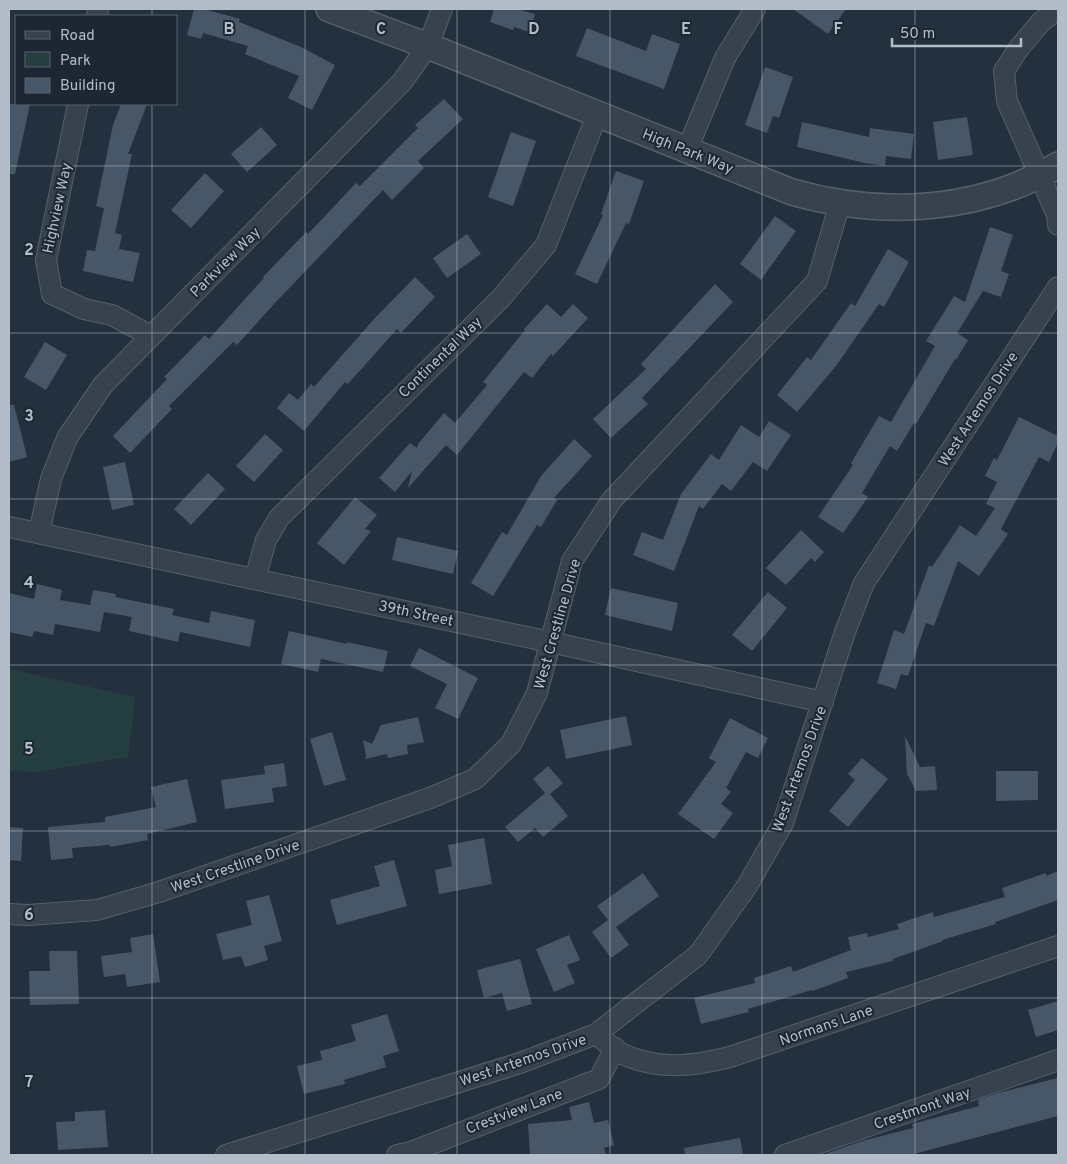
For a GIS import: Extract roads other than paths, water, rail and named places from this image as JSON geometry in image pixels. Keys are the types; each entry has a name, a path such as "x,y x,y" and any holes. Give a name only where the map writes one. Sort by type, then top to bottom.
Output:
{"street":[{"name":"High Park Way","path":"329,9 428,46 792,192 818,199 840,203 900,207 953,203 1016,186 1048,170"},
{"name":"Parkview Way","path":"39,533 51,479 67,438 103,386 402,82 428,46 442,9"},
{"path":"687,150 725,58 756,9"},
{"path":"1058,10 1041,22 1019,48 1004,72 1007,100 1048,170 1058,225"},
{"name":"Highview Way","path":"78,105 46,260 52,294 84,309 112,315 151,336"},
{"name":"Continental Way","path":"255,579 266,540 279,518 501,298 546,244 597,115"},
{"name":"West Crestline Drive","path":"9,914 28,915 97,910 150,895 430,798 475,779 511,744 537,693 572,561 612,500 817,281 840,203"},
{"name":"West Artemos Drive","path":"226,1155 520,1063 596,1034 698,955 747,886 783,823 845,632 864,583 1058,286"},
{"name":"39th Street","path":"9,527 823,702"},
{"name":"Normans Lane","path":"596,1034 626,1056 662,1066 702,1064 730,1057 1058,946"},
{"name":"Crestview Lane","path":"397,1155 411,1152 599,1078 615,1048"},
{"name":"Crestmont Way","path":"785,1155 1058,1060"}]}
